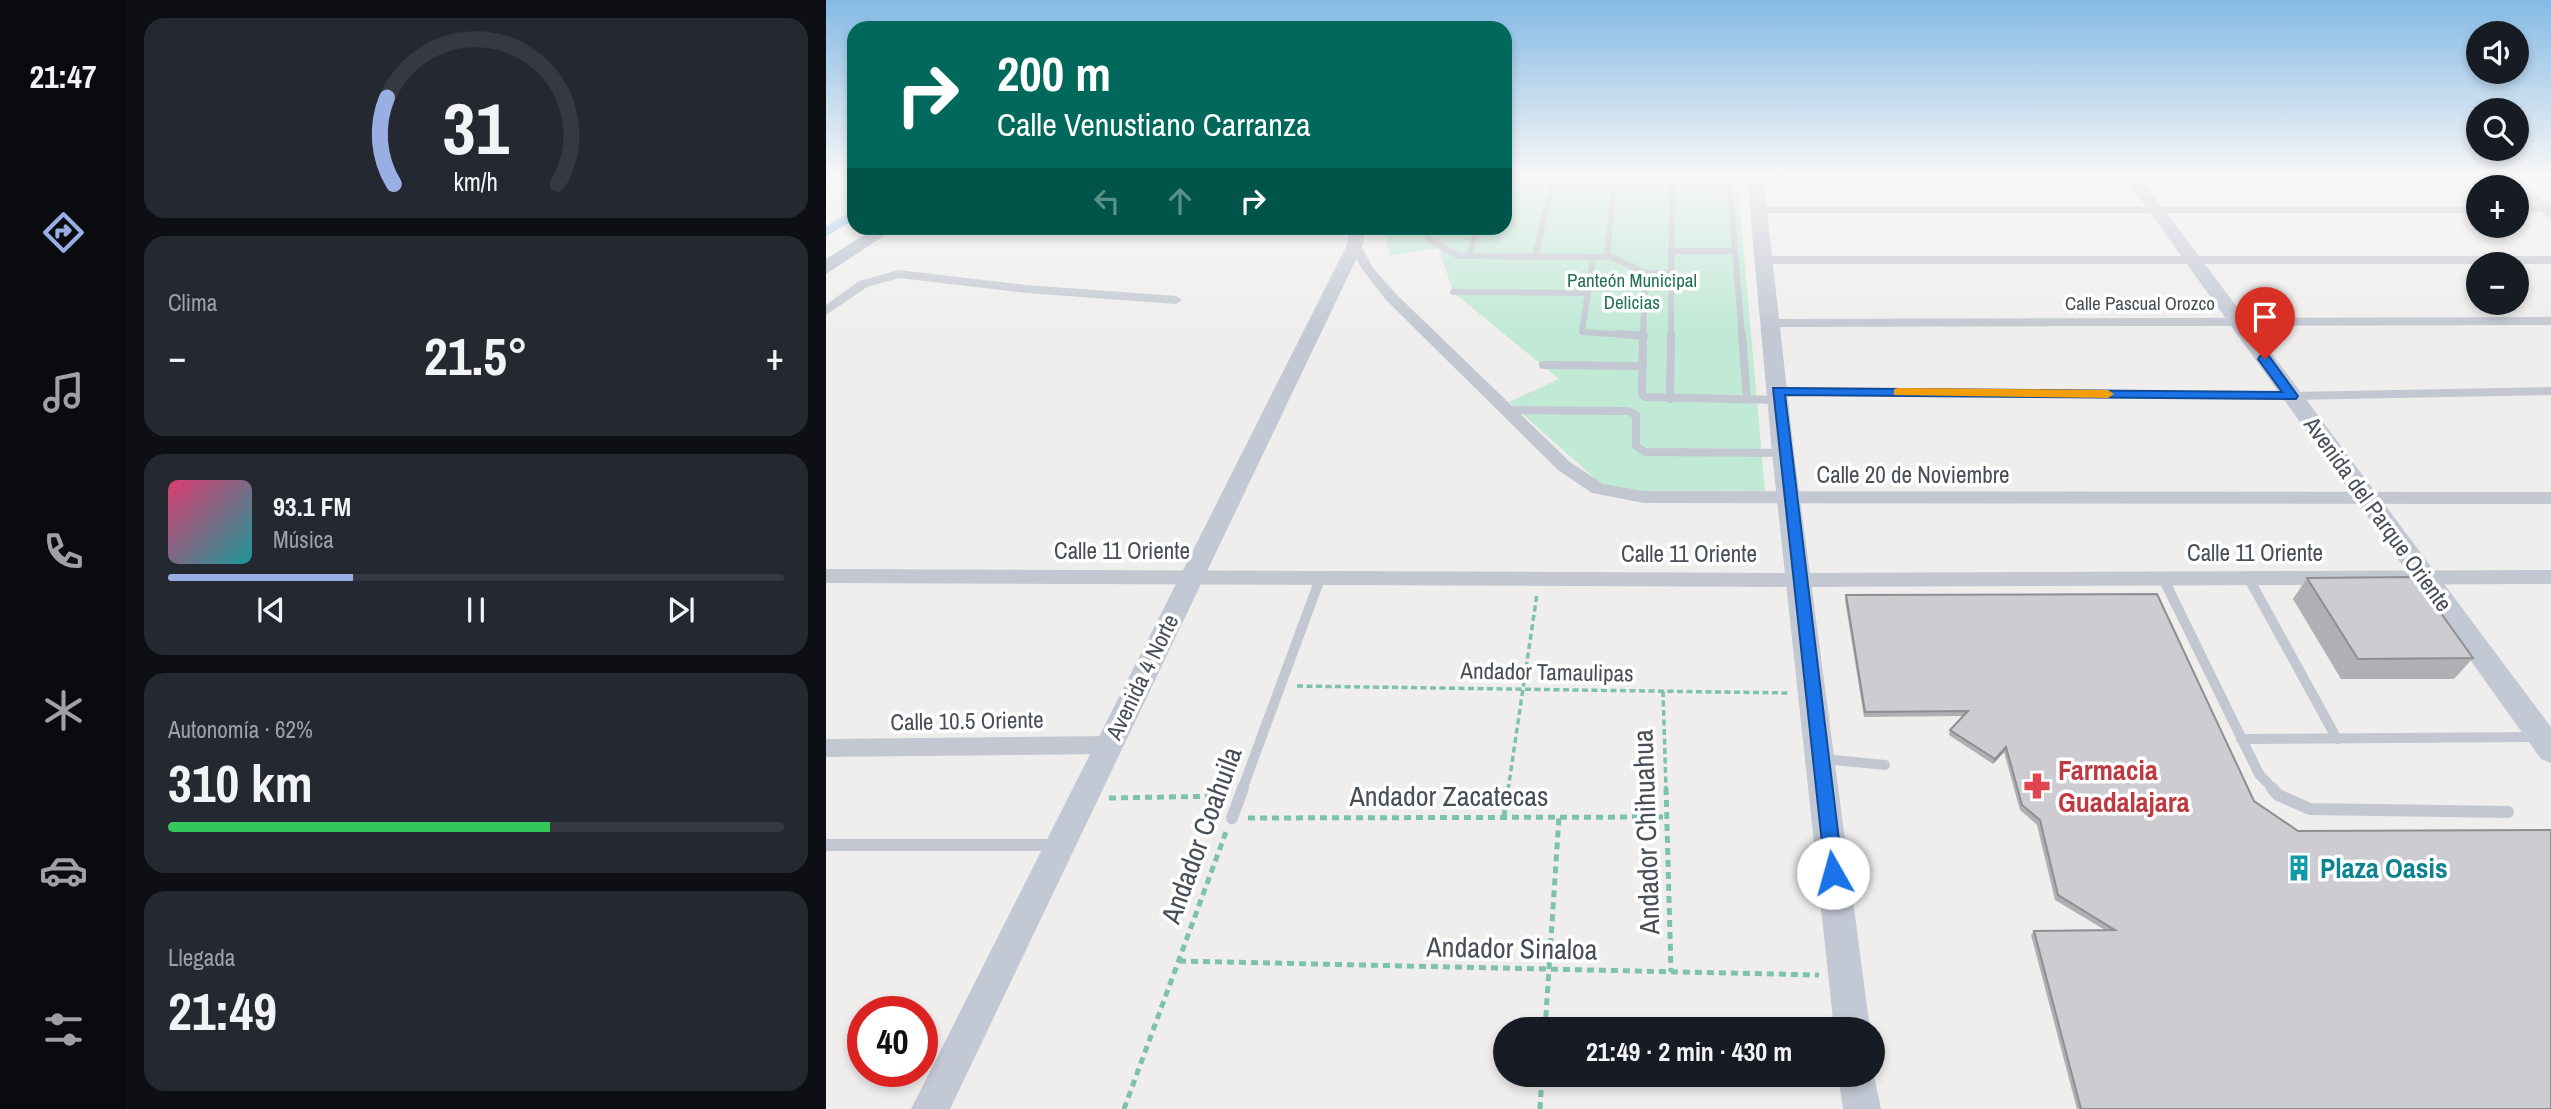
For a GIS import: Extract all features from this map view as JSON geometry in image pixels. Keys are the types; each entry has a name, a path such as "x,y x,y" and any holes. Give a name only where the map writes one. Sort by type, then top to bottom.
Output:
{"main road":[{"path":"826,254 856,235"},
{"path":"826,268 876,235"}],"street":[{"path":"1760,228 1783,453 1791,497 1851,1017"},
{"name":"Avenida del Parque Oriente","path":"2168,228 2546,743"},
{"name":"Calle 20 de Noviembre","path":"1356,236 1368,269 1391,297 1564,466 1598,489 1611,494 1644,497 2551,498"},
{"name":"Avenida 4 Norte","path":"930,1109 1356,236"},
{"path":"1763,260 2551,260"},
{"path":"826,311 863,284 898,274 1026,289 1176,300"},
{"name":"Calle Pascual Orozco","path":"1770,323 2551,321"},
{"path":"1779,395 2292,396 2551,391"},
{"name":"Calle 11 Oriente","path":"826,576 1800,580 2551,577"},
{"name":"Calle 10.5 Oriente","path":"826,748 1108,745"},
{"path":"1858,1087 1861,1109"}],"lane":[{"path":"1535,257 1541,228"},
{"path":"1607,257 1610,228"},
{"path":"1670,399 1671,228"},
{"path":"1733,228 1748,400"},
{"path":"1428,235 1429,240 1459,256 1607,257 1646,273 1671,273"},
{"path":"1469,256 1475,235"},
{"path":"1671,251 1735,251"},
{"path":"1592,265 1583,332 1644,336"},
{"path":"1646,273 1642,394 1652,399 1748,400 1779,395"},
{"path":"1453,292 1587,293"},
{"path":"1543,365 1643,366"},
{"path":"1508,410 1628,411 1636,415 1636,446 1645,452 1783,453"},
{"name":"Andador Coahuila","path":"1232,818 1321,576"},
{"path":"2248,577 2337,739"},
{"path":"2163,578 2241,739 2267,786 2299,807 2310,809 2508,812"},
{"path":"2241,739 2546,743"},
{"path":"1821,759 1885,765"},
{"path":"826,845 1059,845"}],"path":[{"path":"1504,817 1539,578"},
{"name":"Andador Tamaulipas","path":"1281,685 1813,694"},
{"name":"Andador Chihuahua","path":"1663,691 1671,972"},
{"path":"1082,799 1240,795"},
{"path":"1546,1017 1559,817"},
{"name":"Andador Zacatecas","path":"1232,818 1666,817"},
{"name":"Andador Coahuila","path":"1124,1109 1232,818"},
{"name":"Andador Sinaloa","path":"1178,961 1846,976"},
{"path":"1540,1109 1541,1087"}],"green space":[{"name":"Panteón Municipal Delicias","path":"1512,228 1742,228 1765,491 1609,491 1509,402 1559,379 1453,292 1439,248 1390,256 1385,235 1512,235"}],"building":[{"path":"2415,577 2473,658 2358,659 2307,578"},
{"name":"Plaza Oasis","path":"2157,594 2254,801 2298,831 2551,830 2551,1109 2081,1109 2034,931 2115,930 2058,895 2040,820 2022,805 2006,747 1995,759 1950,730 1968,711 1865,712 1846,595"}],"waterway":[{"path":"826,232 833,228"}],"slow traffic":[{"path":"1899,392 2108,394"}],"place":[{"name":"Farmacia Guadalajara","path":"2037,786"},
{"name":"Plaza Oasis","path":"2299,868"}],"route":[{"path":"1833,873 1778,391 2292,396 2265,359"}]}
